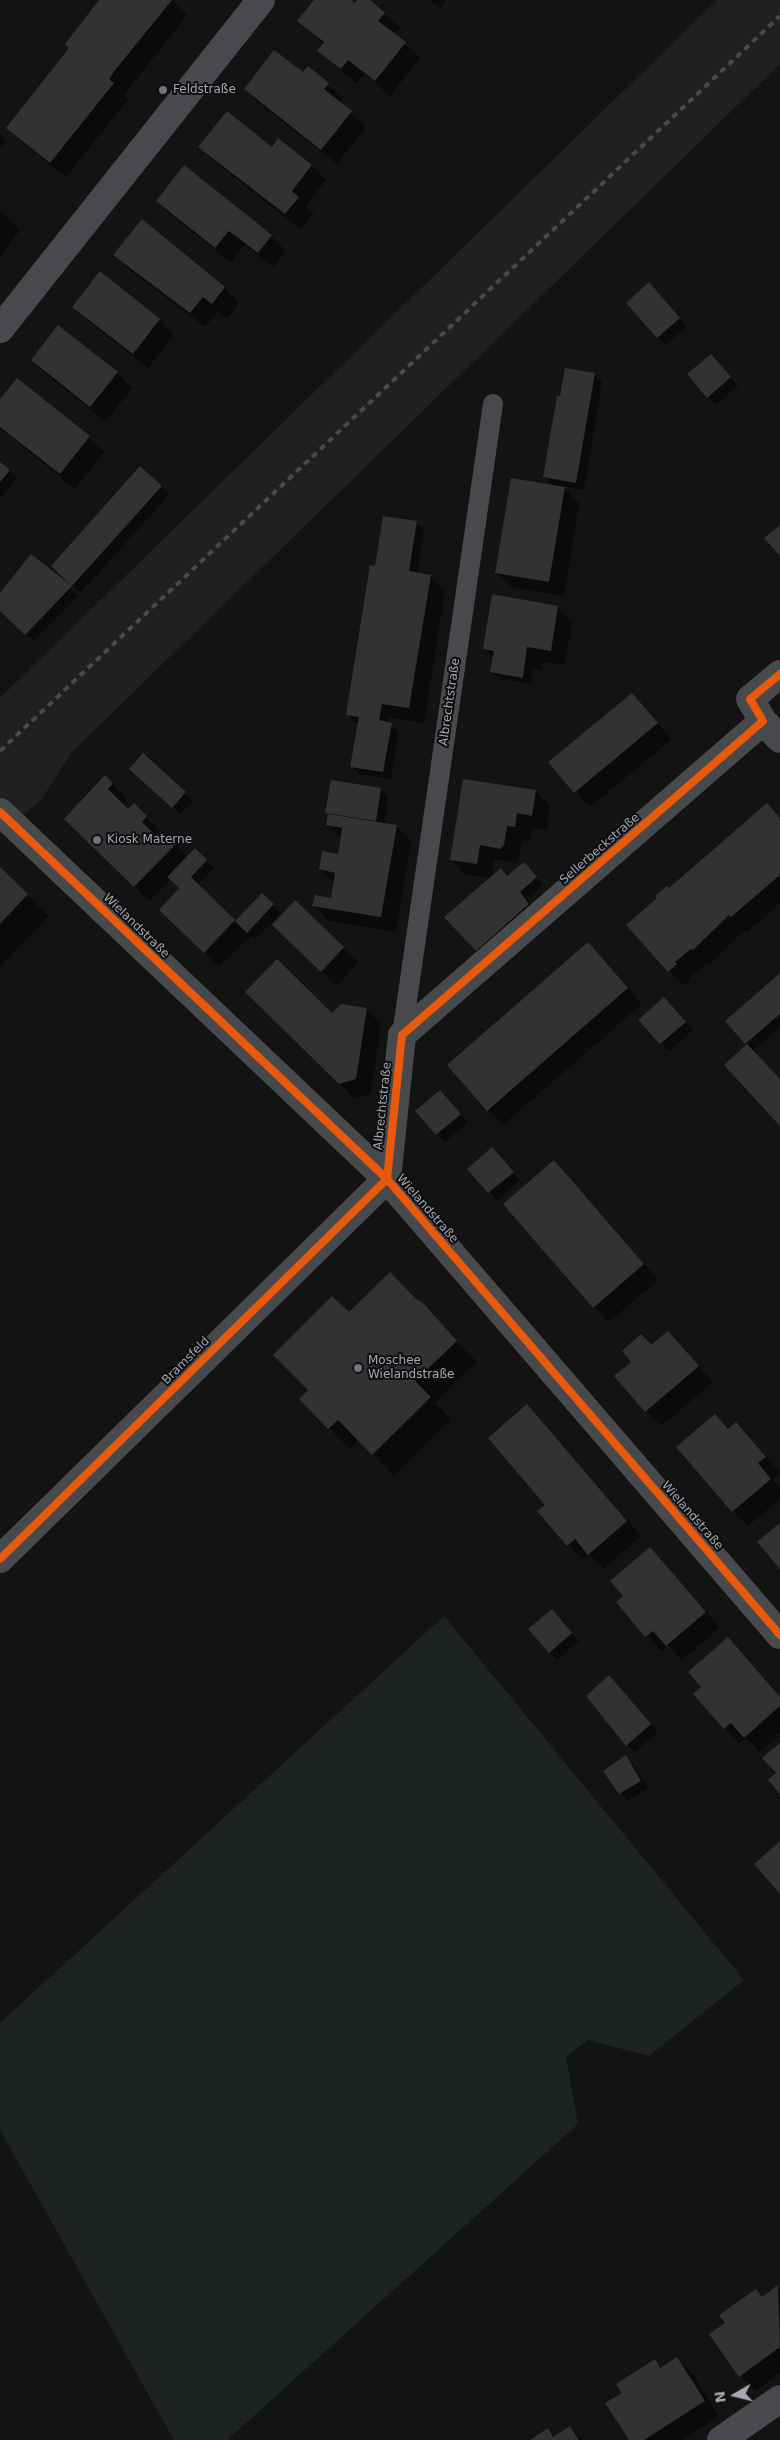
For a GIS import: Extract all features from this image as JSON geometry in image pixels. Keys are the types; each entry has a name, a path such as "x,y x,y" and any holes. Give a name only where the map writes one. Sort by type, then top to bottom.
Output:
{"street":[{"path":"0,329 262,0"},
{"name":"Sellerbeckstraße","path":"402,1036 772,730 750,699 780,674"},
{"name":"Wielandstraße","path":"0,812 387,1179 780,1635"},
{"name":"Albrechtstraße","path":"387,1179 402,1036"},
{"name":"Bramsfeld","path":"0,1559 387,1179"},
{"path":"721,2440 780,2399"}],"lane":[{"name":"Albrechtstraße","path":"402,1036 493,404"}],"shaded area":[{"path":"717,0 780,0 780,64 72,752 41,800 0,834 0,698"},
{"path":"444,1616 744,1980 649,2056 588,2040 566,2057 578,2124 227,2440 174,2440 0,2130 0,2023"}],"building":[{"path":"99,0 172,0 116,69 109,79 114,83 50,163 6,128 69,48 65,44"},
{"path":"314,0 352,0 355,3 357,0 370,0 385,13 378,21 406,42 375,81 348,60 341,69 317,51 324,42 297,21"},
{"path":"274,50 303,72 308,66 329,83 324,89 352,111 321,150 244,89"},
{"path":"227,111 272,147 278,138 312,165 292,191 299,197 285,214 198,147"},
{"path":"184,165 272,235 258,253 229,231 215,248 156,201"},
{"path":"142,219 225,287 212,304 203,297 190,313 113,255"},
{"path":"100,271 160,319 133,354 72,307"},
{"path":"649,282 680,318 657,338 626,303"},
{"path":"58,325 118,372 90,407 31,360"},
{"path":"711,354 731,377 707,398 687,374"},
{"path":"565,368 595,373 576,483 543,477 557,396 560,396"},
{"path":"17,378 90,436 60,474 0,427 0,399"},
{"path":"0,462 10,470 0,482"},
{"path":"140,466 162,486 72,586 51,566"},
{"path":"511,478 565,487 549,582 495,573"},
{"path":"383,516 417,521 409,571 431,575 409,708 382,704 379,720 392,723 383,772 350,767 359,717 346,715 370,565 375,566"},
{"path":"780,525 780,556 764,538"},
{"path":"31,554 72,586 25,635 0,611 0,593"},
{"path":"492,594 558,606 551,651 527,647 523,678 490,672 494,651 483,649"},
{"path":"632,693 658,723 574,793 548,762"},
{"path":"143,753 186,792 172,808 129,769"},
{"path":"105,775 113,783 108,789 128,809 134,803 147,816 142,822 162,842 168,836 176,844 134,887 64,819"},
{"path":"463,779 536,790 532,816 517,813 515,827 507,826 504,845 500,849 480,845 477,864 450,860"},
{"path":"331,780 381,788 376,821 325,813"},
{"path":"767,803 780,818 780,875 731,917 729,915 693,950 691,949 675,962 677,964 668,972 626,925 657,898 655,896 667,886 669,888"},
{"path":"328,814 397,825 381,917 312,906 315,895 331,898 335,873 319,869 322,851 338,854 342,828 326,825"},
{"path":"195,848 207,860 191,877 235,920 204,953 159,910 179,888 167,877"},
{"path":"524,862 537,877 520,892 529,904 476,951 444,917 501,868 507,876"},
{"path":"0,867 28,894 0,924"},
{"path":"262,893 274,904 247,933 235,921"},
{"path":"295,900 344,947 321,972 272,925"},
{"path":"588,942 628,988 487,1111 447,1065"},
{"path":"277,959 332,1013 341,1004 367,1008 356,1079 339,1084 245,992"},
{"path":"780,973 780,1014 745,1044 725,1021"},
{"path":"664,997 686,1022 660,1044 638,1020"},
{"path":"747,1044 780,1079 780,1126 724,1065"},
{"path":"440,1090 461,1114 436,1135 415,1111"},
{"path":"492,1147 514,1172 488,1193 467,1169"},
{"path":"554,1160 644,1264 593,1308 503,1204"},
{"name":"Moschee Wielandstraße","path":"390,1272 415,1298 423,1303 457,1341 415,1381 431,1397 372,1455 338,1420 328,1429 299,1399 308,1390 273,1355 332,1296 349,1312"},
{"path":"668,1331 699,1366 645,1412 614,1376 631,1362 622,1351 641,1334 651,1345"},
{"path":"527,1404 627,1521 588,1555 575,1539 567,1546 537,1511 545,1505 488,1438"},
{"path":"715,1414 728,1429 736,1422 766,1457 758,1463 771,1479 732,1512 676,1447"},
{"path":"780,1523 780,1569 757,1542"},
{"path":"650,1547 706,1612 666,1646 653,1631 645,1637 616,1602 623,1596 610,1581"},
{"path":"552,1609 572,1633 549,1653 528,1629"},
{"path":"728,1637 780,1697 780,1706 744,1738 731,1723 724,1729 693,1694 701,1687 688,1672"},
{"path":"609,1675 651,1724 626,1746 586,1696"},
{"path":"780,1743 780,1794 768,1780 776,1773 762,1758"},
{"path":"626,1755 641,1781 619,1794 603,1771"},
{"path":"780,1841 780,1894 754,1864"},
{"path":"778,2285 780,2347 739,2377 709,2334 725,2323 719,2315 756,2289 762,2297"},
{"path":"677,2357 705,2401 644,2440 629,2440 605,2403 622,2393 616,2384 655,2359 660,2368"},
{"path":"570,2426 579,2440 530,2440 548,2428 553,2437"}],"railway":[{"path":"0,751 780,16"}],"cycle path":[{"path":"387,1179 402,1035 763,721 750,699 780,674"},
{"path":"0,812 387,1179 780,1635"},
{"path":"0,1559 387,1179"}],"place":[{"name":"Feldstraße","path":"163,90"},
{"name":"Kiosk Materne","path":"97,840"},
{"name":"Moschee Wielandstraße","path":"358,1368"}]}
